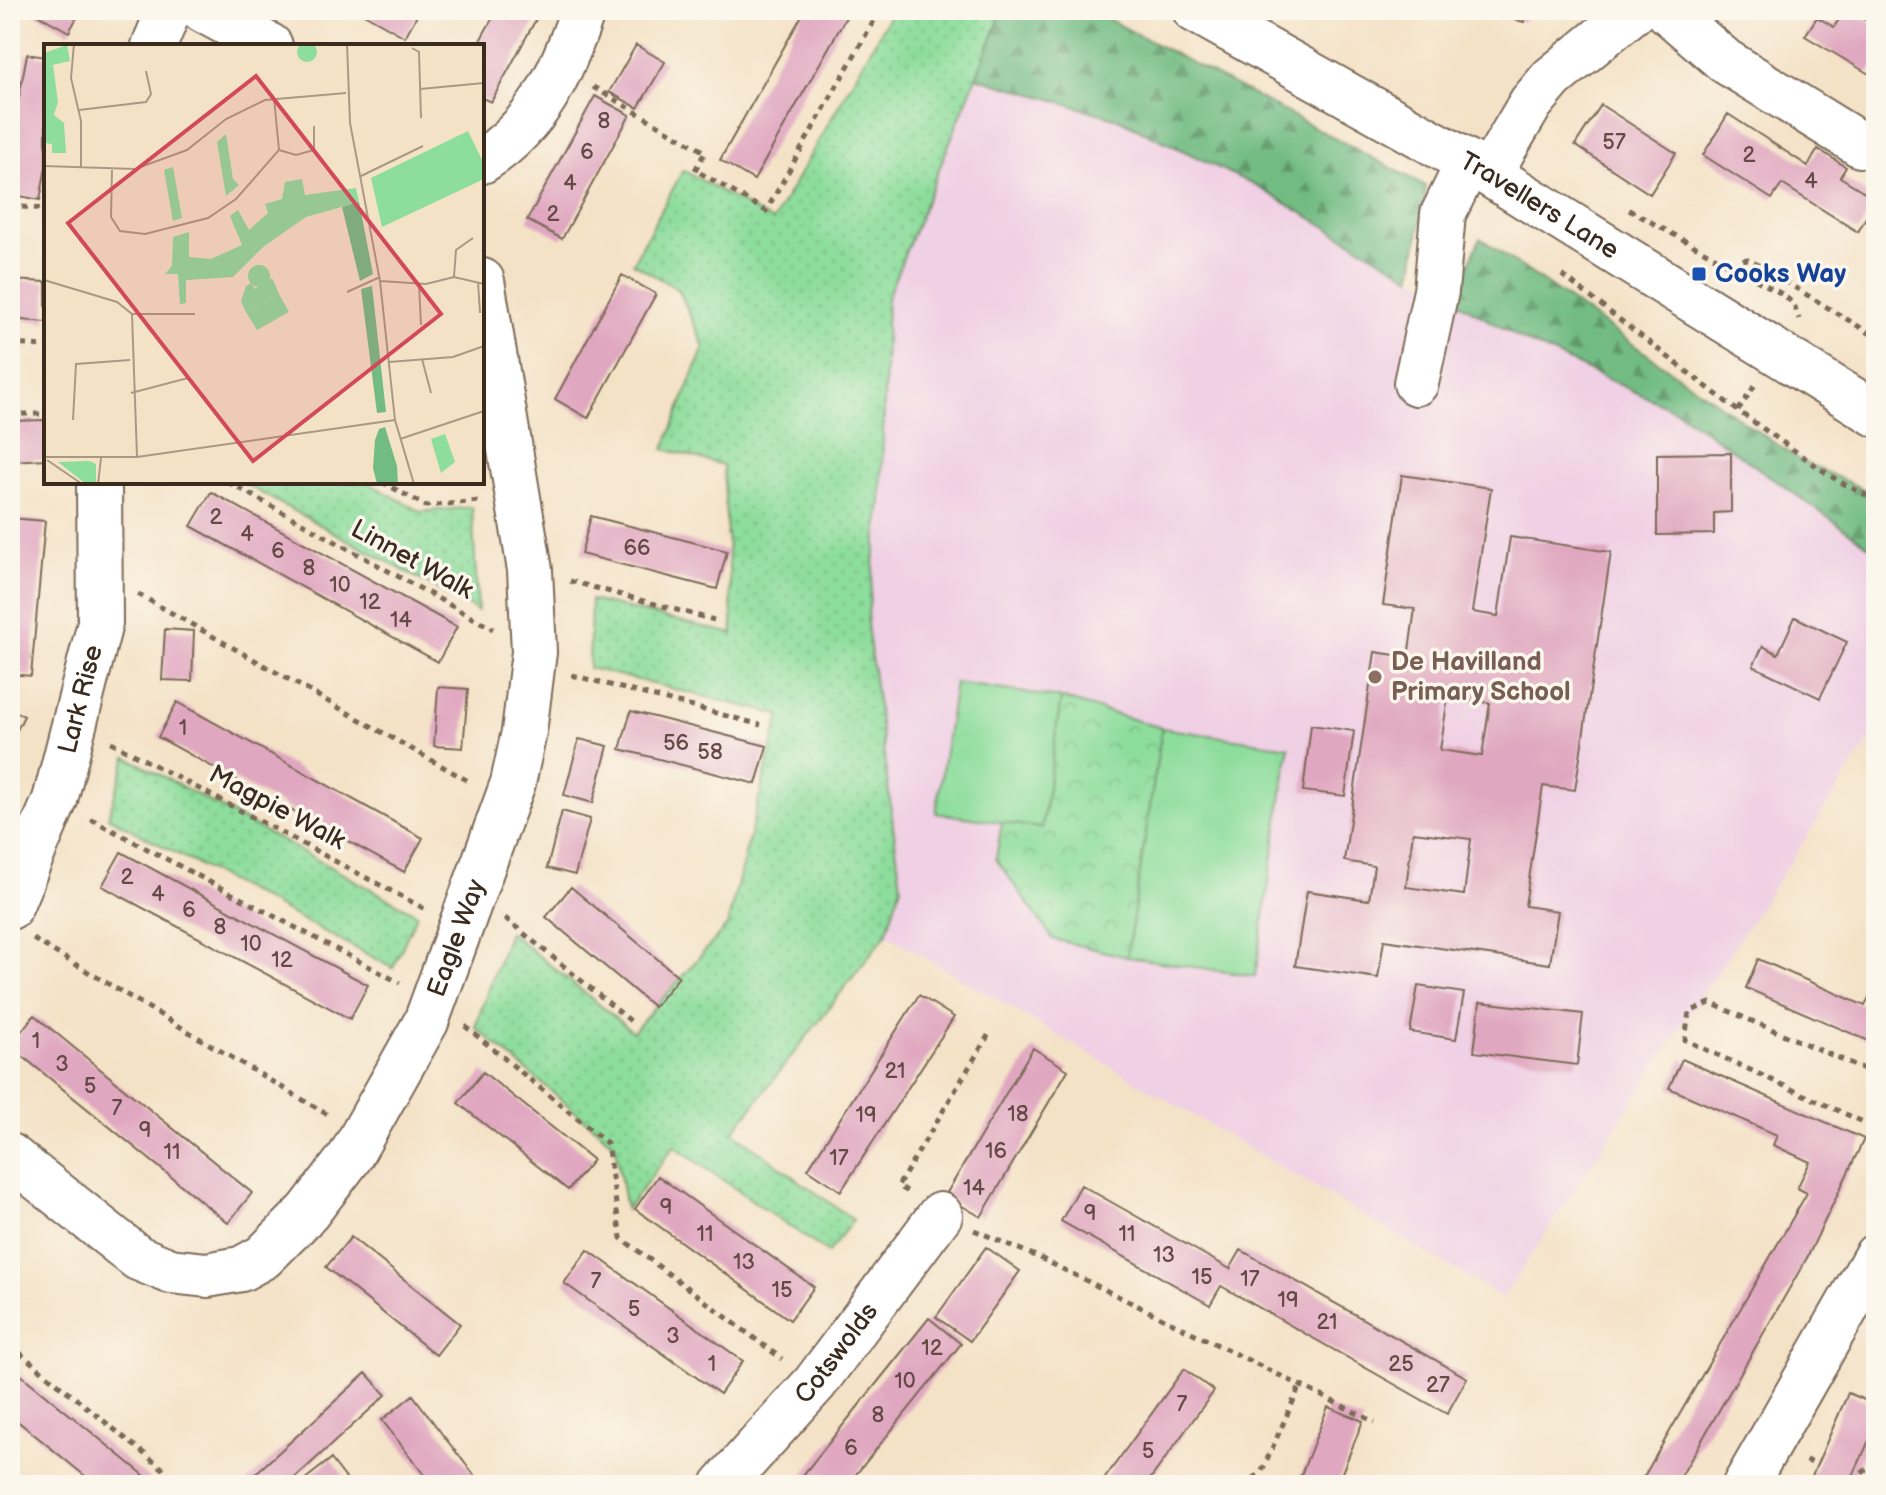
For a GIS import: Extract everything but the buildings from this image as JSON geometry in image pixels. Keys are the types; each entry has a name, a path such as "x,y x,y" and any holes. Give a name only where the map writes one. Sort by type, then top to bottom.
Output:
{"street":[{"path":"155,44 169,10"},
{"path":"203,10 266,44"},
{"path":"484,160 510,144 531,120 562,69 583,10"},
{"name":"Travellers Lane","path":"1195,10 1479,168 1876,414"},
{"path":"1416,383 1436,291 1443,214 1449,195 1479,168 1552,78 1635,10"},
{"path":"1666,10 1725,61 1861,145"},
{"name":"Eagle Way","path":"10,1156 138,1258 170,1271 207,1275 241,1269 263,1257 308,1212 350,1157 434,1001 506,803 524,732 534,658 530,570 484,293"},
{"name":"Lark Rise","path":"17,920 55,800 100,623 99,484"},
{"name":"Cotswolds","path":"723,1485 815,1383 940,1215"},
{"path":"1745,1485 1876,1256"}],"path":[{"path":"562,69 705,152 695,170 766,211 880,10"},
{"path":"1621,205 1782,294 1794,304 1799,320"},
{"path":"10,206 44,209"},
{"path":"1735,268 1740,260 1748,259 1876,337"},
{"path":"1562,275 1738,411 1838,481 1876,500"},
{"path":"10,344 44,346"},
{"path":"1738,411 1756,383"},
{"path":"10,414 44,414"},
{"name":"Linnet Walk","path":"231,484 534,658 761,725"},
{"name":"Linnet Walk","path":"386,484 426,506 519,497"},
{"path":"530,570 714,620"},
{"path":"100,579 152,600 506,803"},
{"name":"Magpie Walk","path":"74,723 467,910 633,1023"},
{"path":"55,800 434,1001 607,1143 621,1238 815,1383"},
{"path":"17,920 362,1135"},
{"path":"1876,1074 1710,1003 1689,1012 1685,1040 1876,1128"},
{"path":"989,1034 898,1186 940,1215 1038,1257 1375,1422"},
{"path":"10,1309 18,1299"},
{"path":"10,1345 183,1485"},
{"path":"1243,1485 1261,1473 1300,1386"},
{"path":"1862,1485 1852,1480 1876,1463"},
{"path":"387,1478 392,1485"}],"shaded area":[{"name":"De Havilland Primary School","path":"976,77 1118,119 1256,186 1529,343 1677,411 1876,551 1876,731 1503,1298 886,934 901,886 867,624 881,502 887,298"}],"green space":[{"path":"893,10 1003,10 887,298 881,502 867,624 901,886 886,934 733,1132 853,1220 828,1253 674,1146 626,1210 615,1145 475,1027 509,932 633,1032 727,926 780,715 589,668 591,600 733,634 723,465 664,449 704,347 679,290 633,263 683,170 773,221"},
{"path":"1003,10 1091,10 1426,186 1412,277 1256,186 1118,119 976,77"},
{"path":"1480,238 1799,460 1876,495 1876,551 1677,411 1529,343 1454,300"},
{"path":"245,484 371,484 421,512 472,507 478,611"},
{"path":"955,683 1061,698 1042,828 936,813"},
{"path":"1061,698 1162,728 1127,957 1053,939 996,859 1002,822 1042,828"},
{"path":"1162,728 1289,747 1255,976 1127,957"},
{"path":"127,757 417,914 393,968 108,817"}],"place":[{"name":"Cooks Way","path":"1699,274"},
{"name":"De Havilland Primary School","path":"1375,677"}]}
